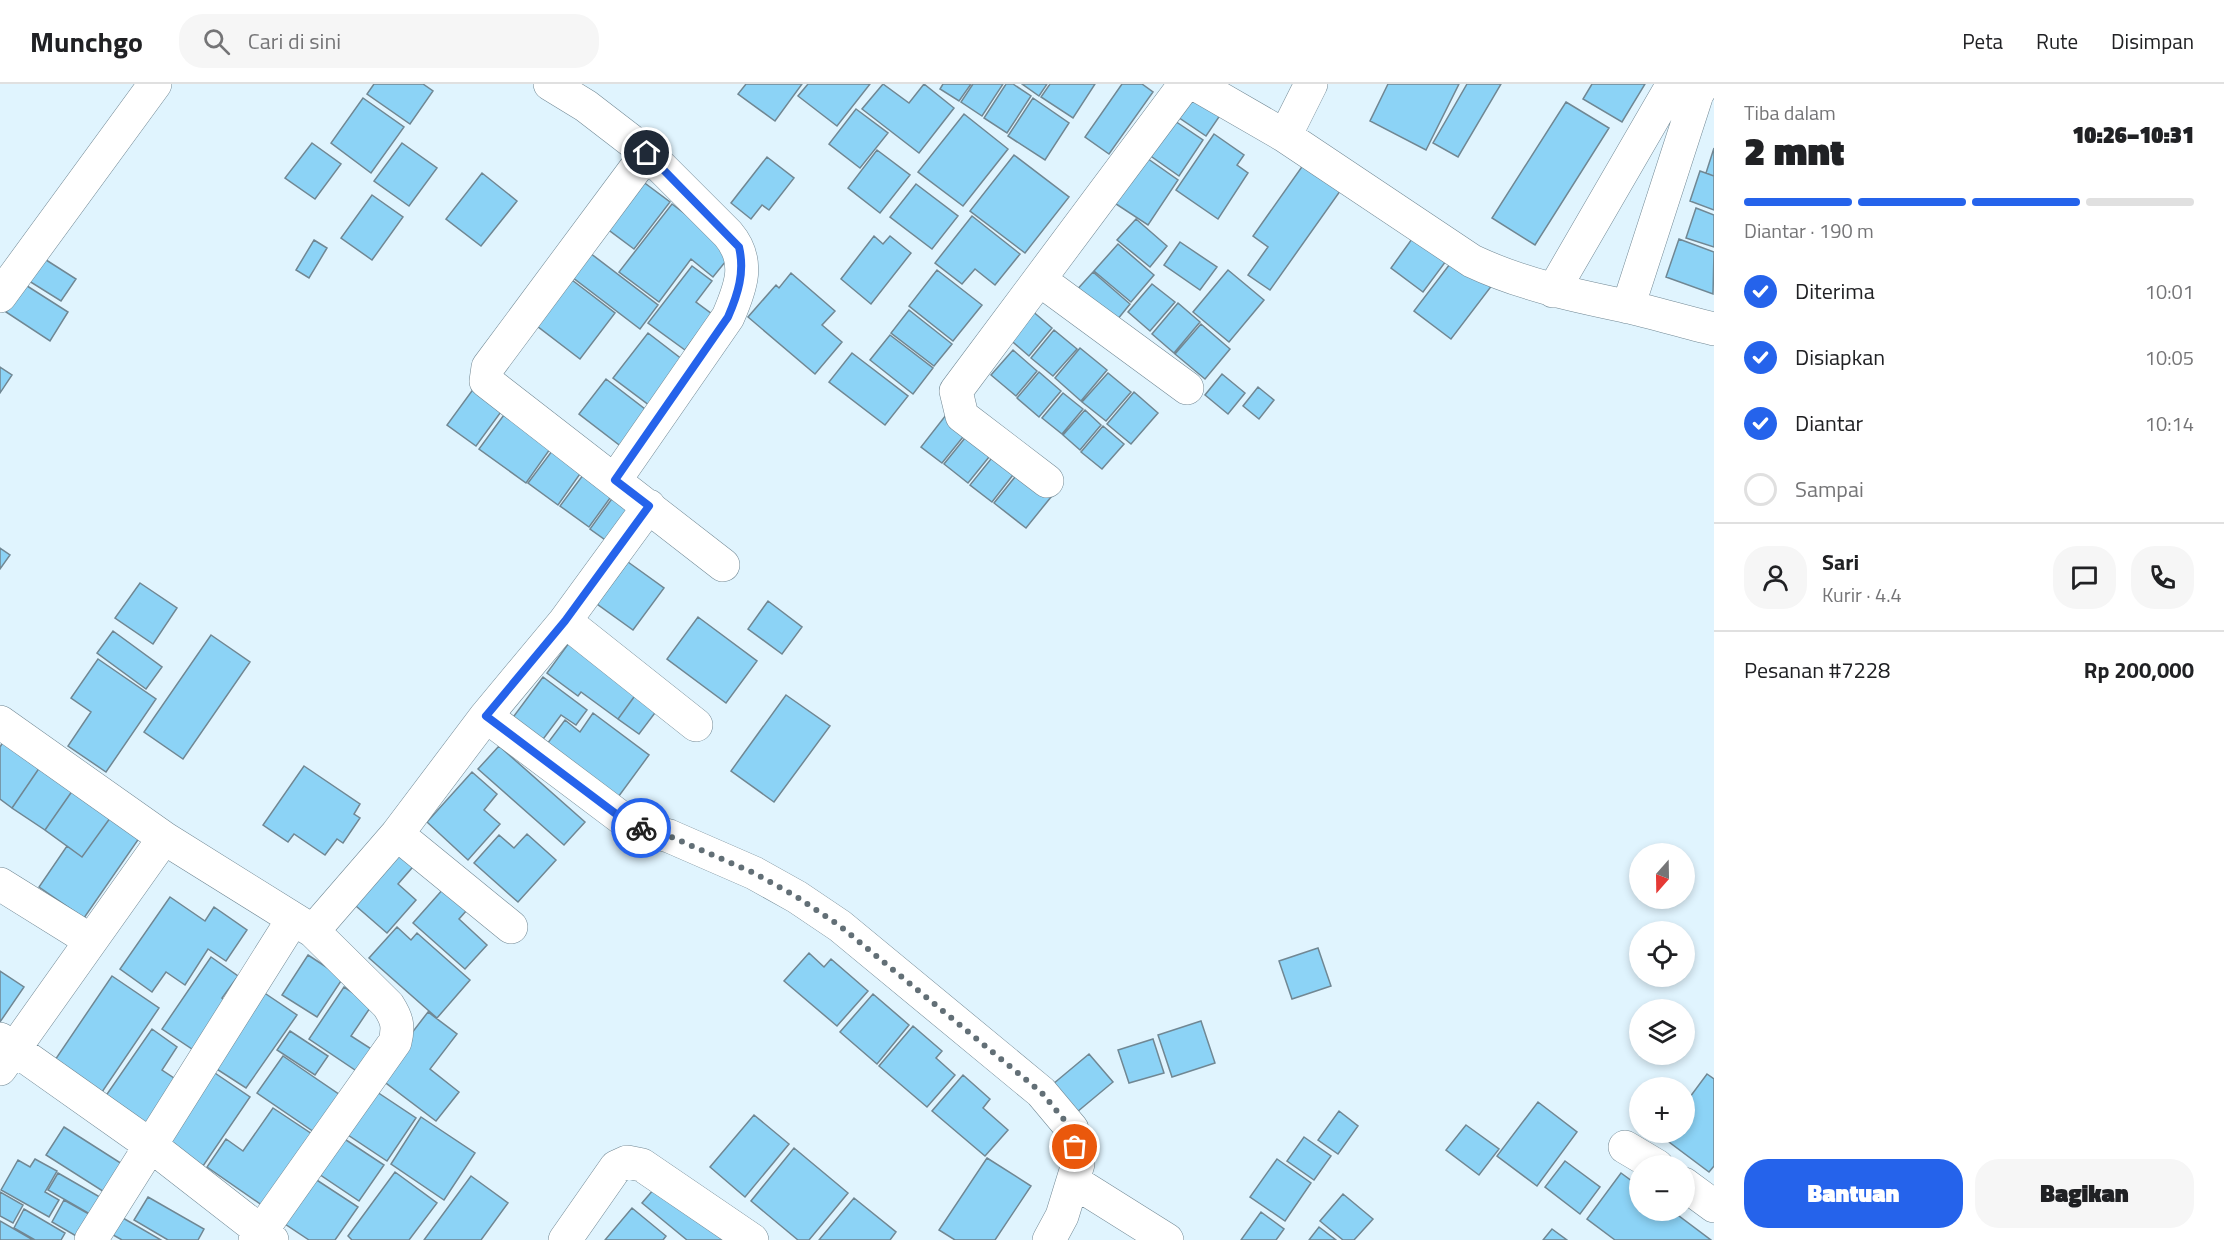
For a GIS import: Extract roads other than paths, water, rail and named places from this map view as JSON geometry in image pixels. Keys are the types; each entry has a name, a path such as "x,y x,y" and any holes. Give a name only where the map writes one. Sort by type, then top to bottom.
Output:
{"street":[{"path":"0,296 155,84"},
{"path":"550,84 586,106 647,153 728,234 739,247 743,264 736,299 728,317 615,480"},
{"path":"1047,481 962,416 956,391 1185,84"},
{"path":"1195,84 1285,136 1472,261 1499,274 1553,291 1714,329"},
{"path":"1285,136 1311,84"},
{"path":"1553,291 1694,89"},
{"path":"1628,307 1694,89"},
{"path":"647,153 488,367 485,376 489,386 649,506 723,565"},
{"path":"1040,280 1188,388"},
{"path":"91,1240 150,1145 303,925 397,834 486,716 565,621 649,506"},
{"path":"565,621 696,725"},
{"path":"486,716 632,826 669,836 754,873 797,897 840,926 1041,1092 1072,1129 1078,1164 1062,1216 1049,1240"},
{"path":"0,722 164,838 303,925 388,1005 396,1018 399,1028 395,1042 262,1237 150,1145 3,1057 164,838"},
{"path":"397,834 511,927"},
{"path":"0,884 90,940"},
{"path":"1625,1148 1637,1155"},
{"path":"564,1240 616,1167 627,1162 642,1165 752,1240"},
{"path":"1073,1181 1167,1240"},
{"path":"1695,1192 1714,1206"}]}
